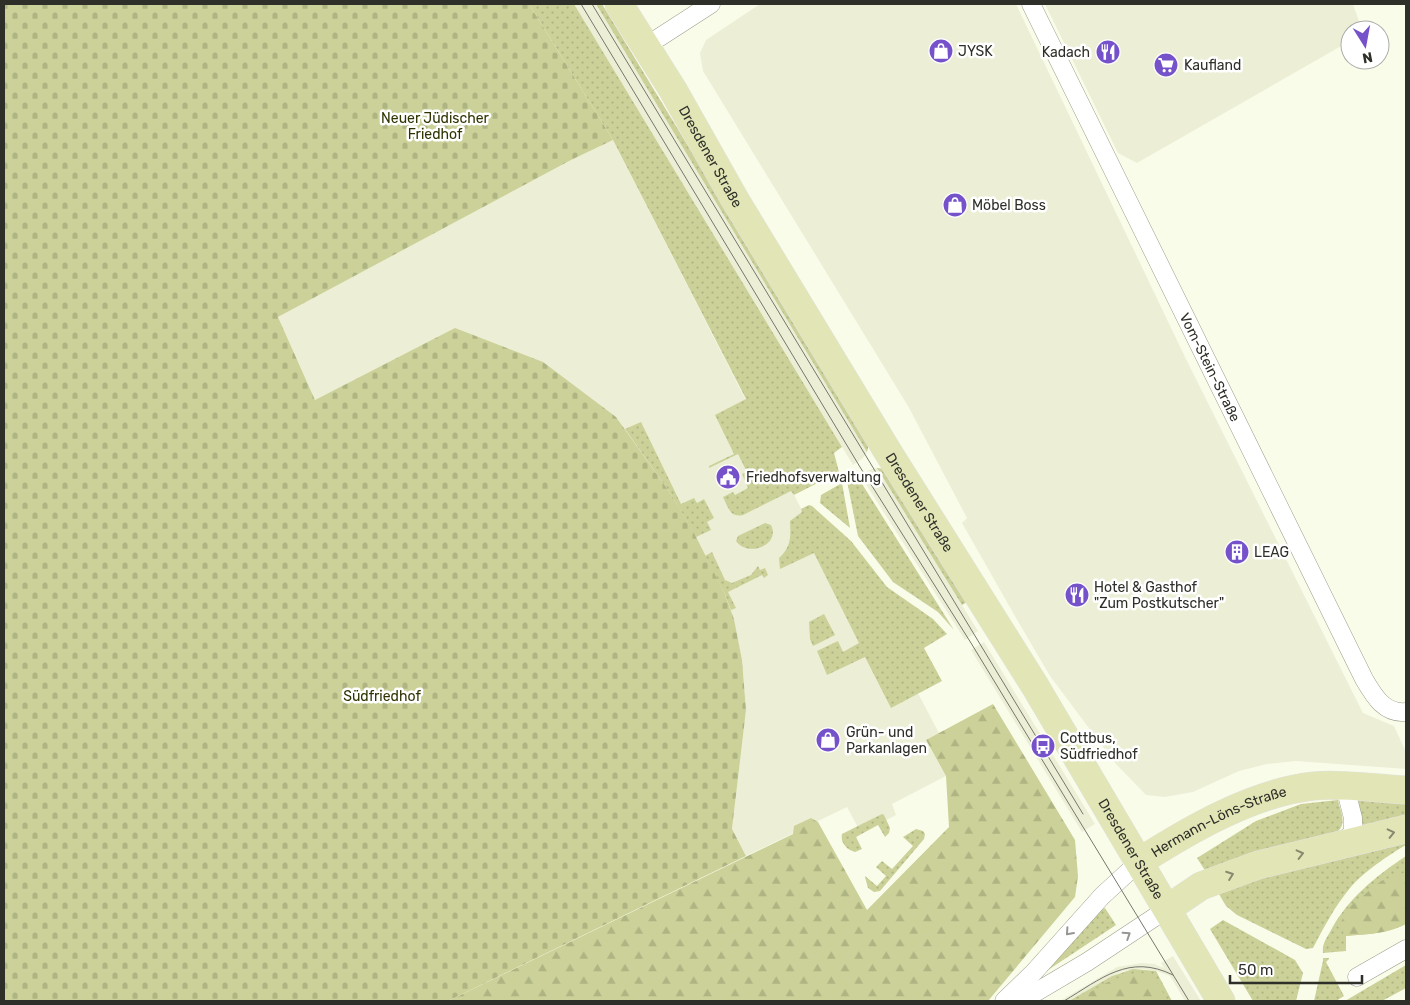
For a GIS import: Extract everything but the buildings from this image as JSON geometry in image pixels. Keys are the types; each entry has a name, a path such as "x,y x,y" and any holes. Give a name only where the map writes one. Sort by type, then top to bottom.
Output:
{"main road":[{"name":"Dresdener Straße","path":"619,4 646,46 734,198 888,452 1035,686 1221,1001"},
{"name":"Hermann-Löns-Straße","path":"1139,862 1173,840 1248,803 1282,792 1315,786 1406,790"},
{"path":"1167,909 1201,886 1258,865 1406,830"}],"street":[{"path":"646,46 711,4"},
{"name":"Vom-Stein-Straße","path":"1031,4 1374,698 1386,708 1399,713 1406,712"},
{"path":"1341,844 1353,832 1353,818 1345,787"},
{"name":"Hermann-Löns-Straße","path":"1004,1001 1034,972 1102,896 1139,862"},
{"path":"1021,1001 1087,962 1167,909"},
{"path":"1357,977 1406,949"}],"shaded area":[{"path":"574,4 596,4 867,452 863,458 853,465"},
{"path":"760,4 1016,4 1186,359 1363,713 1394,726 1406,752 1406,769 1296,761 1267,764 1239,771 1193,792 1165,797 1146,795 1115,763 1050,676 962,523 967,518 908,406 703,71 700,53 706,40"},
{"path":"1045,4 1353,4 1359,20 1340,20 1340,47 1137,163 1118,153"},
{"path":"613,140 884,671 901,661 939,733 926,741 946,776 892,804 896,815 861,833 847,807 746,856 732,829 746,710 742,661 734,619 724,592 671,494 616,417 455,329 315,400 278,317 571,160"},
{"path":"877,468 978,631 965,640 860,475"},
{"path":"984,642 1095,824 1082,832 971,650"},
{"path":"1173,956 1201,1001 1185,1001 1170,976 1142,969 1123,971 1069,1001 1060,1001 1117,967 1142,963 1154,964 1164,968 1161,963"}],"green space":[{"name":"Südfriedhof","path":"4,4 529,4 613,140 571,160 278,317 315,400 455,328 543,362 616,417 671,494 694,533 724,592 734,619 742,660 746,710 732,829 746,856 448,1001 4,1001"},
{"path":"529,4 574,4 842,447 834,453 839,472 794,495 791,491 743,515 735,515 730,511 723,497 733,492 735,495 748,488 742,474 747,472 738,454 709,468 709,466 734,454 715,415 746,399 613,140"},
{"path":"596,4 602,4 869,444 867,452"},
{"path":"641,422 681,504 694,498 697,503 704,499 714,518 707,522 711,530 696,537 671,494 625,429"},
{"path":"877,468 885,469 967,602 962,605"},
{"path":"857,476 954,630 938,612 893,582 858,536 847,481"},
{"path":"842,483 850,528 820,503 821,495"},
{"path":"809,505 851,541 887,587 933,619 947,634 924,648 942,681 891,708 865,657 827,675 817,651 838,641 843,652 859,643 814,553 780,569 779,558 786,550 789,541 790,521 802,512 801,509"},
{"path":"765,523 771,525 773,532 771,538 762,547 748,548 741,546 736,541 738,536"},
{"path":"712,552 725,580 732,583 751,575 758,566 760,570 765,568 768,575 764,578 762,575 728,592 736,608 731,610 724,592 705,556"},
{"path":"824,614 835,635 813,646 810,639 809,622"},
{"path":"993,704 1075,840 1078,876 1075,897 988,1001 448,1001 793,834 794,826 811,818 818,822 867,910 949,827 946,776 926,740"},
{"path":"1338,800 1342,814 1342,823 1335,834 1206,872 1197,858 1256,821 1301,804"},
{"path":"1358,800 1406,800 1406,816 1363,826"},
{"path":"882,814 890,828 889,833 885,837 878,825 856,837 862,849 855,852 845,846 842,834"},
{"path":"916,829 923,831 925,834 924,839 880,891 874,892 868,888 865,876 877,886 886,876 876,867 882,861 892,869 913,846 903,837"},
{"path":"1406,838 1406,845 1384,859 1355,882 1335,909 1313,948 1306,949 1237,915 1226,906 1216,889"},
{"path":"1406,856 1406,924 1384,932 1346,936 1346,951 1323,953 1327,937 1345,909 1373,880"},
{"path":"1406,872 1406,924 1384,932 1345,936 1340,924 1348,908 1381,881"},
{"path":"1105,908 1116,925 1039,976 1099,911"},
{"path":"1223,920 1295,960 1303,973 1296,1001 1253,1001 1210,929"},
{"path":"1323,958 1329,958 1326,962 1344,996 1336,1001 1314,1001"},
{"path":"1406,965 1406,988 1382,1001 1345,1001"},
{"path":"1133,969 1156,971 1172,1001 1069,1001 1112,976"},
{"path":"1151,973 1168,1001 1075,1001 1106,983 1127,974"}],"tram line":[{"path":"581,4 860,467 971,643 1189,1001"},
{"path":"592,4 1083,814"},
{"path":"1064,1001 1103,977 1129,968 1157,969 1173,975"}],"place":[{"name":"JYSK","path":"941,51"},
{"name":"Kadach","path":"1108,52"},
{"name":"Kaufland","path":"1166,65"},
{"name":"Möbel Boss","path":"955,205"},
{"name":"Friedhofsverwaltung","path":"728,477"},
{"name":"LEAG","path":"1237,552"},
{"name":"Hotel & Gasthof \"Zum Postkutscher\"","path":"1077,595"},
{"name":"Grün- und Parkanlagen","path":"828,740"},
{"name":"Cottbus, Südfriedhof","path":"1043,746"}],"park label":[{"name":"Neuer Jüdischer Friedhof","path":"435,126"}]}
